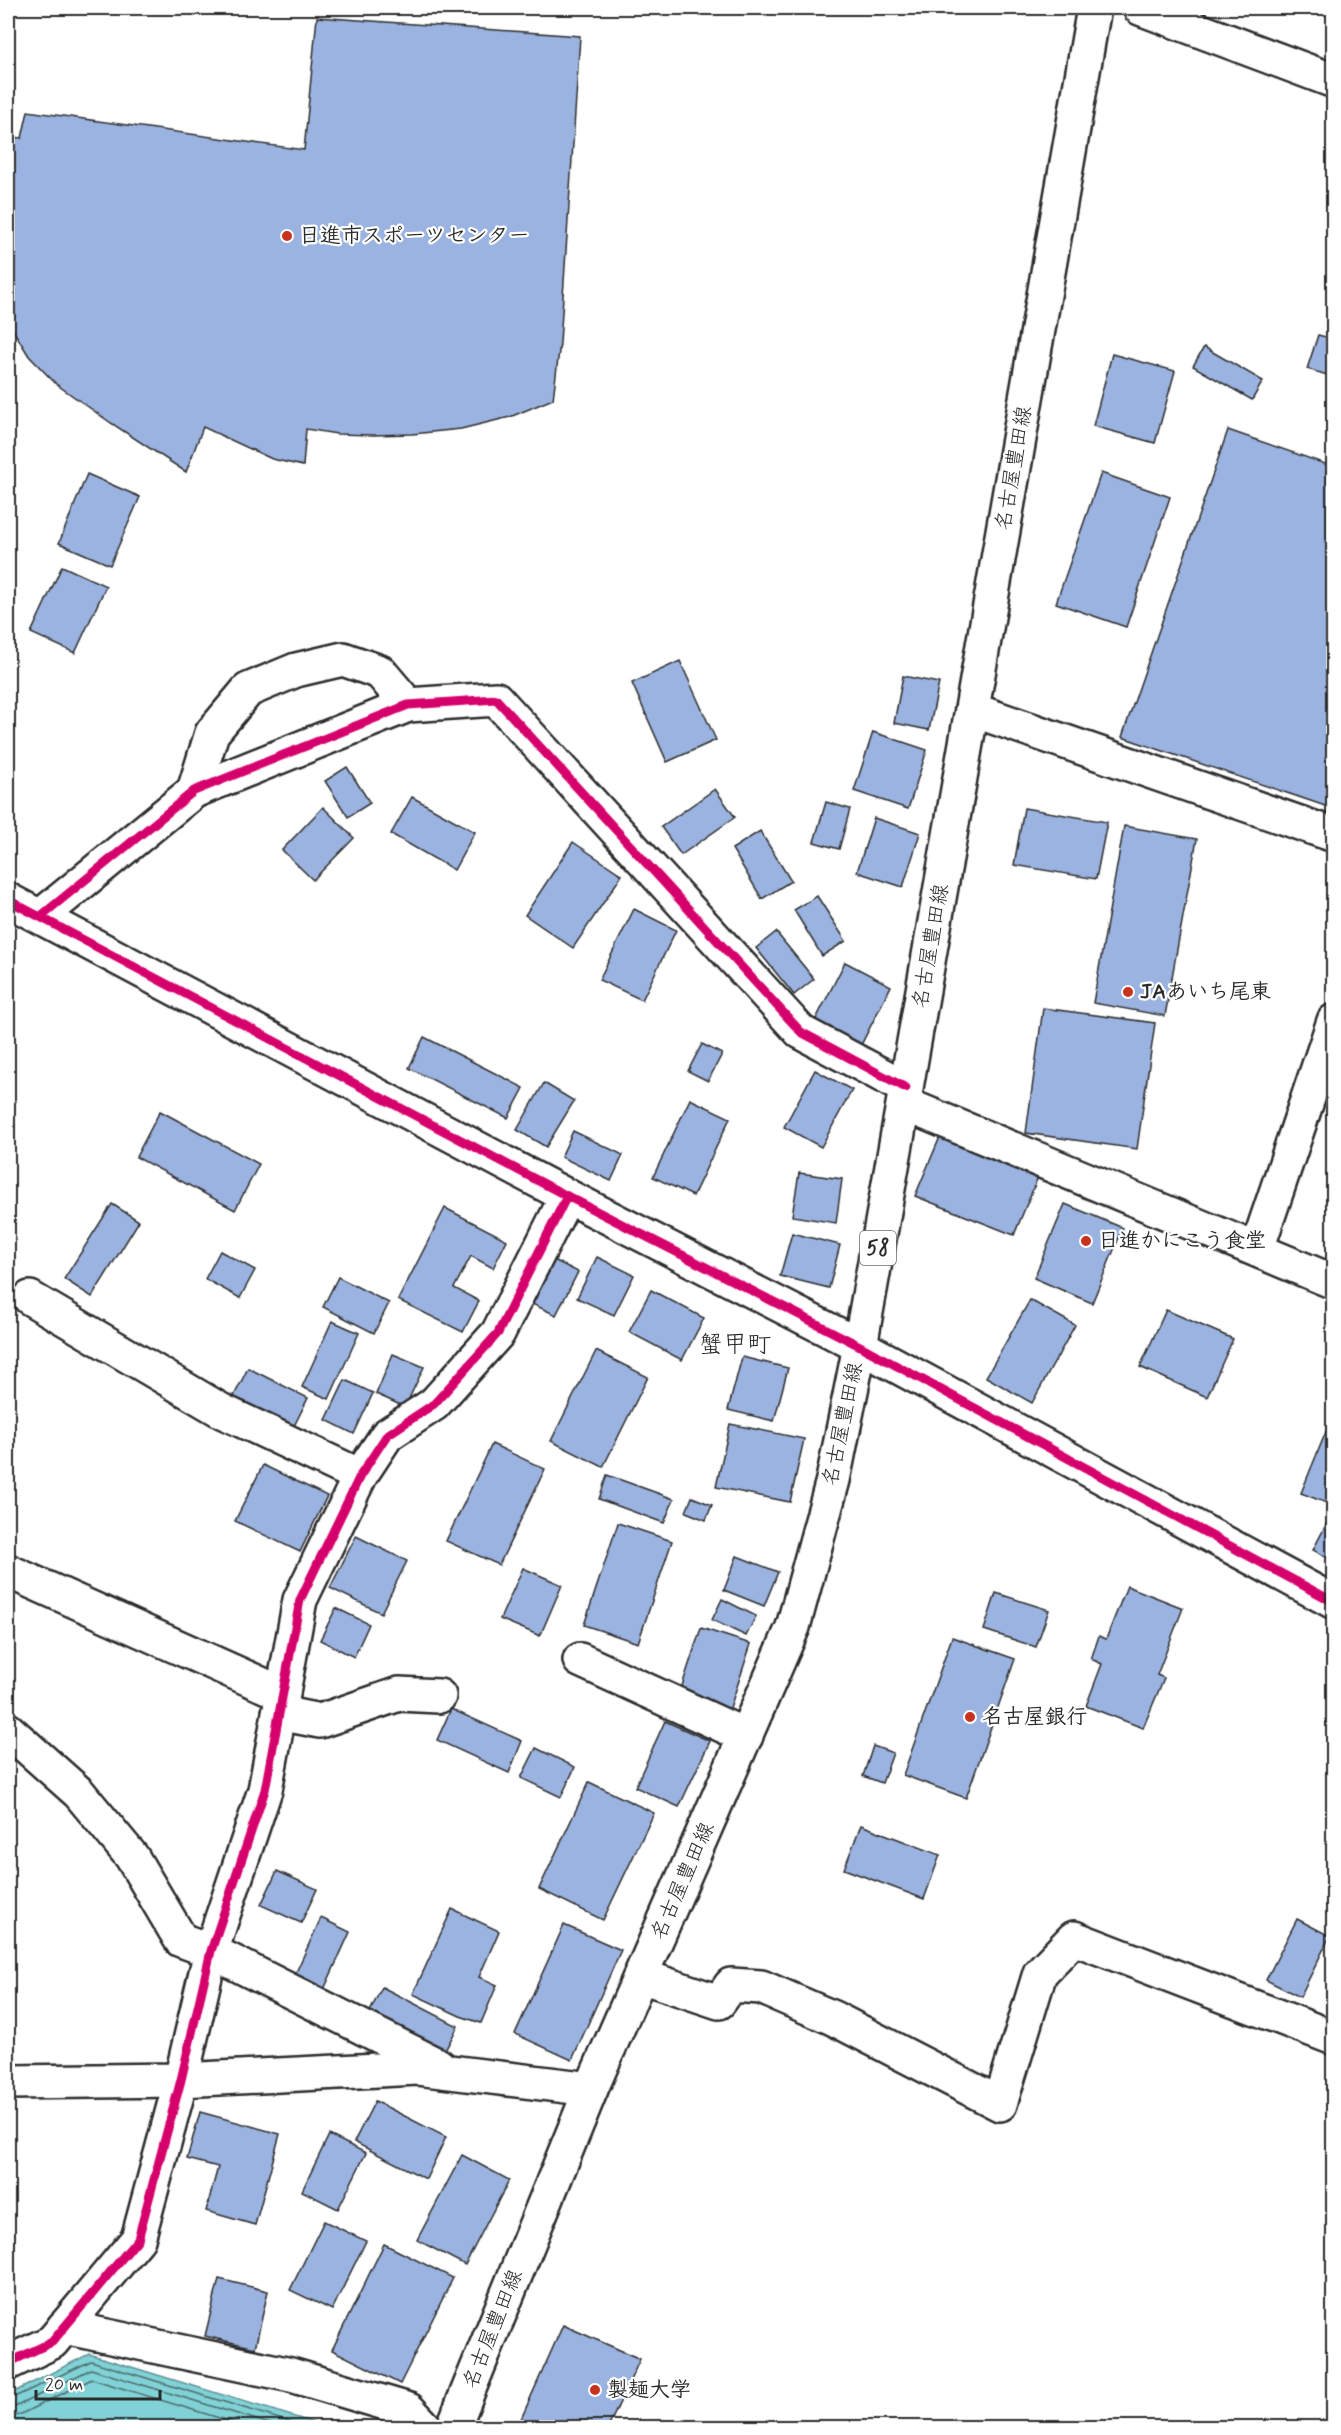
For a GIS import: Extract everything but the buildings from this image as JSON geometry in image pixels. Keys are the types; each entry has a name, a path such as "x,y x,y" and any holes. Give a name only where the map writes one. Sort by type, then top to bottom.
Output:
{"street":[{"name":"名古屋豊田線","path":"453,2427 591,2088 794,1627 833,1480 860,1346 905,1096 1094,8"},
{"path":"1140,8 1334,81"},
{"path":"194,791 212,733 248,690 296,670 343,659 380,672 408,705"},
{"path":"41,916 194,791 408,705 496,699 801,1032 905,1096 1334,1282"},
{"path":"973,710 1334,835"},
{"path":"8,900 567,1196 860,1346 1334,1602"},
{"path":"1257,1249 1334,1021"},
{"path":"8,2363 52,2342 138,2239 182,2080 211,1952 265,1791 300,1600 360,1476 387,1435 434,1404 498,1333 567,1196"},
{"path":"30,1298 222,1411 360,1476"},
{"path":"8,1571 320,1721 399,1694 439,1696"},
{"path":"580,1660 746,1736"},
{"path":"8,1730 79,1792 132,1857 181,1940 211,1952 448,2071"},
{"path":"641,1976 718,2002 731,1985 761,1987 832,2018 1000,2104 1040,1973 1074,1938 1334,2038"},
{"path":"8,2082 182,2080 417,2068 591,2088"},
{"path":"64,2327 291,2375 409,2410 426,2427"}],"water":[{"path":"89,2354 318,2424 319,2427 8,2427 8,2395"}],"cycle path":[{"path":"41,916 194,791 408,705 496,699 801,1032 906,1088"},
{"path":"8,900 567,1196 860,1346 1334,1602"},
{"path":"8,2363 52,2342 138,2239 181,2080 211,1951 265,1790 300,1600 360,1476 387,1435 434,1404 498,1333 567,1196"}],"place":[{"name":"日進市スポーツセンター","path":"287,236"},
{"name":"JAあいち尾東","path":"1128,992"},
{"name":"日進かにこう食堂","path":"1086,1241"},
{"name":"名古屋銀行","path":"970,1717"},
{"name":"製麺大学","path":"595,2390"}],"district":[{"name":"蟹甲町","path":"735,1345"}]}
